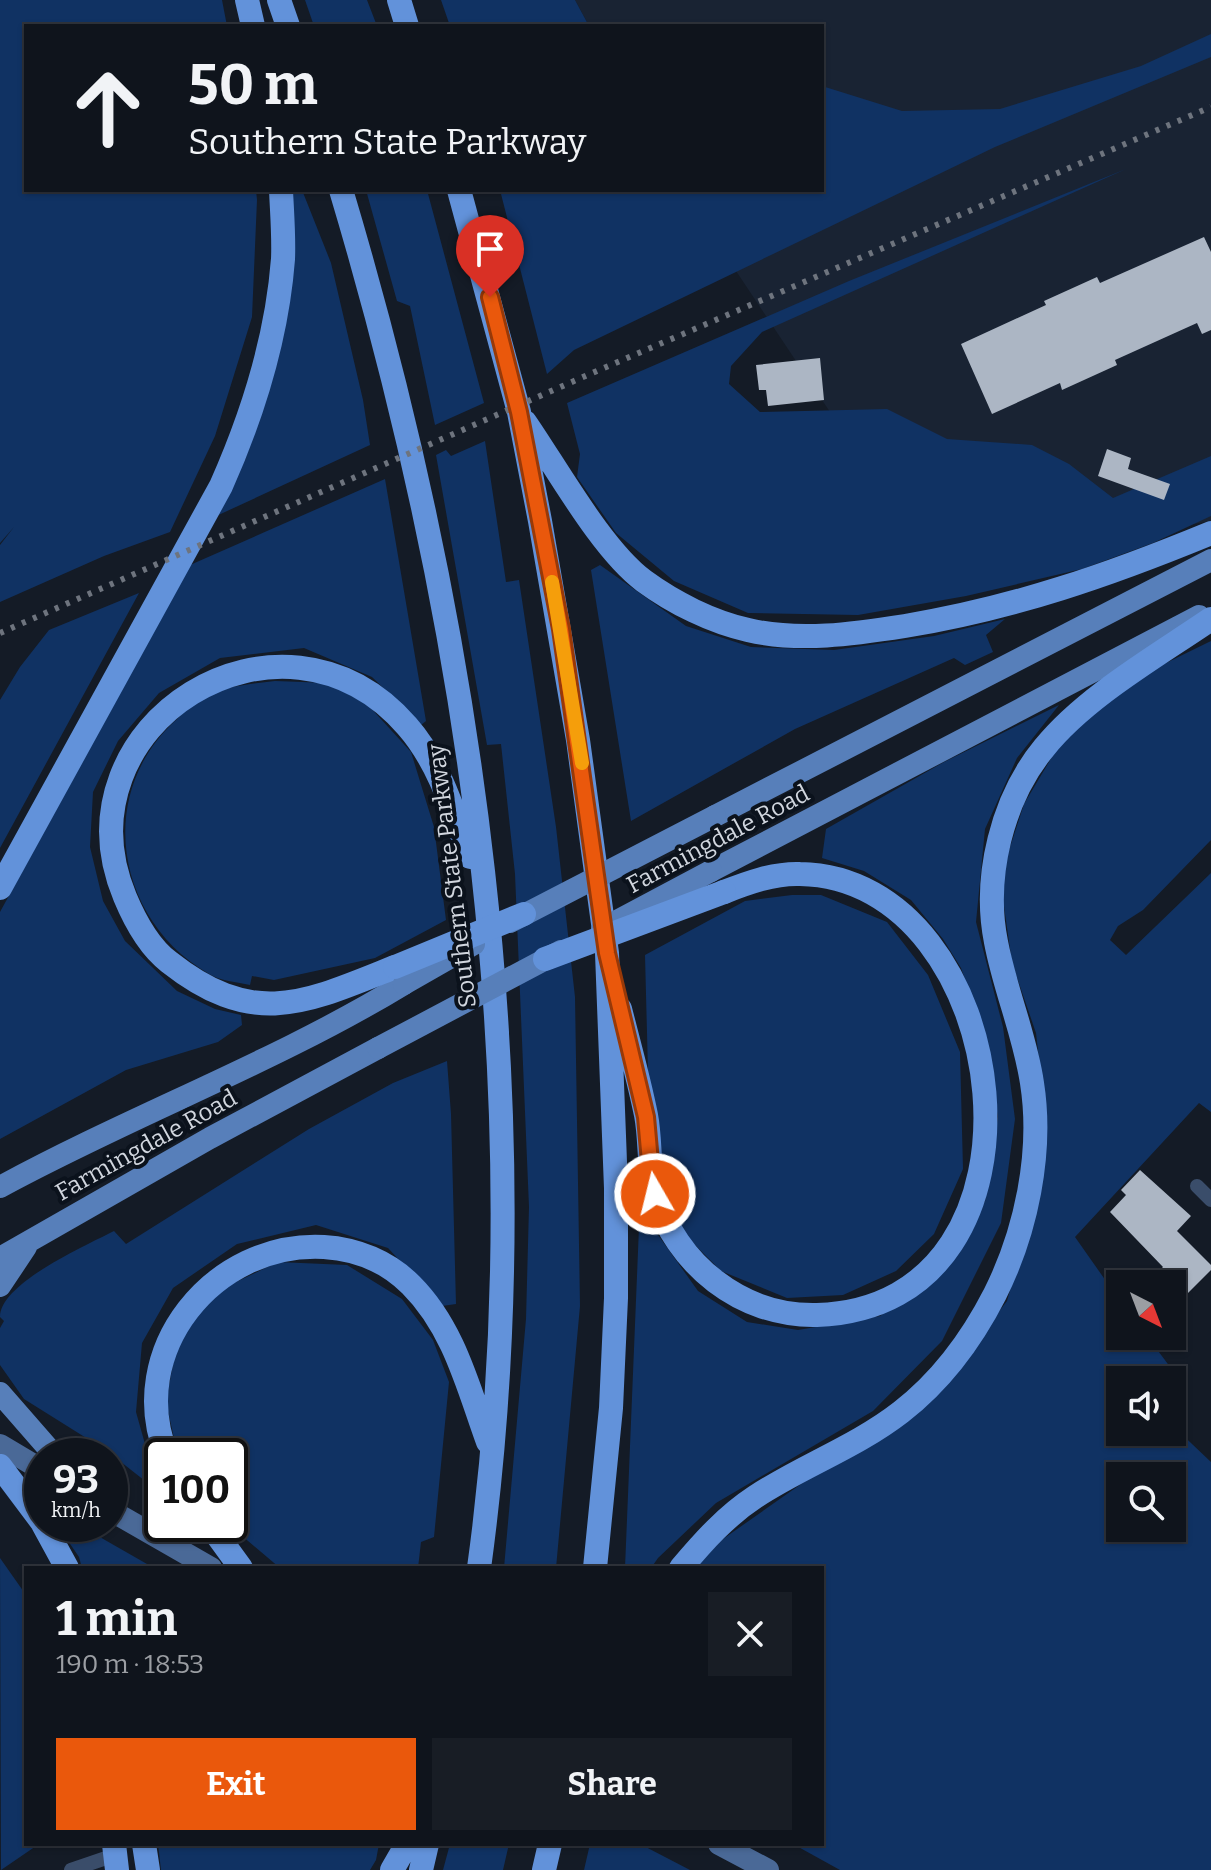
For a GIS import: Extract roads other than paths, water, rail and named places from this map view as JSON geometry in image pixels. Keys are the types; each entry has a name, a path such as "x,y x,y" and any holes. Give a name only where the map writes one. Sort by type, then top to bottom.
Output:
{"highway":[{"path":"247,0 253,24"},
{"path":"279,0 287,24"},
{"path":"399,0 406,24"},
{"path":"0,888 221,486 236,452 255,400 273,330 283,257 281,192"},
{"name":"Southern State Parkway","path":"342,192 382,336 432,556 464,738 497,1005 503,1129 503,1242 492,1453 479,1566"},
{"path":"460,192 519,412 561,629 607,953 646,1117 655,1194 671,1233 696,1265 727,1290 784,1313 827,1315 885,1299 915,1281 942,1257 966,1219 980,1178 984,1151 984,1089 963,1003 952,978 927,939 896,907 879,896 836,879 800,874 717,882 545,959"},
{"path":"519,412 602,535 629,568 686,606 714,619 761,632 804,636 840,634 883,630 978,612 1087,582 1211,533"},
{"path":"683,1566 701,1544 753,1499 843,1450 900,1413 926,1391 951,1363 995,1295 1022,1226 1036,1119 1025,1048 996,941 992,892 999,840 1026,777 1043,748 1061,729 1080,710 1211,619"},
{"path":"485,896 446,793 422,747 393,710 357,684 311,669 261,666 214,680 171,707 143,738 131,757 117,796 111,845 120,886 149,942 163,958 199,983 236,999 283,1003 324,996 400,975 524,914"},
{"path":"595,1566 611,1408 616,1298 607,953"},
{"path":"161,1438 158,1427 158,1383 162,1363 180,1323 204,1291 237,1265 276,1250 298,1247 359,1253 387,1266 412,1286 438,1318 454,1347 492,1453"},
{"path":"0,1466 24,1498"},
{"path":"53,1542 66,1566"},
{"path":"222,1542 240,1566"},
{"path":"144,1846 148,1870"},
{"path":"392,1870 406,1846"},
{"path":"421,1870 427,1846"}],"main road":[{"name":"Farmingdale Road","path":"524,914 1211,560"},
{"name":"Farmingdale Road","path":"717,882 1211,610"},
{"name":"Farmingdale Road","path":"0,1258 210,1138 545,959"},
{"name":"Farmingdale Road","path":"0,1187 68,1150 237,1071 400,975"},
{"path":"0,1286 30,1241"},
{"path":"0,1393 39,1438"},
{"path":"0,1445 24,1459"},
{"path":"128,1520 208,1566"},
{"path":"723,1846 768,1870"}],"lane":[{"path":"1197,1186 1211,1200"},
{"path":"71,1870 116,1856"}],"railway":[{"path":"0,633 590,374 1211,107"}]}
